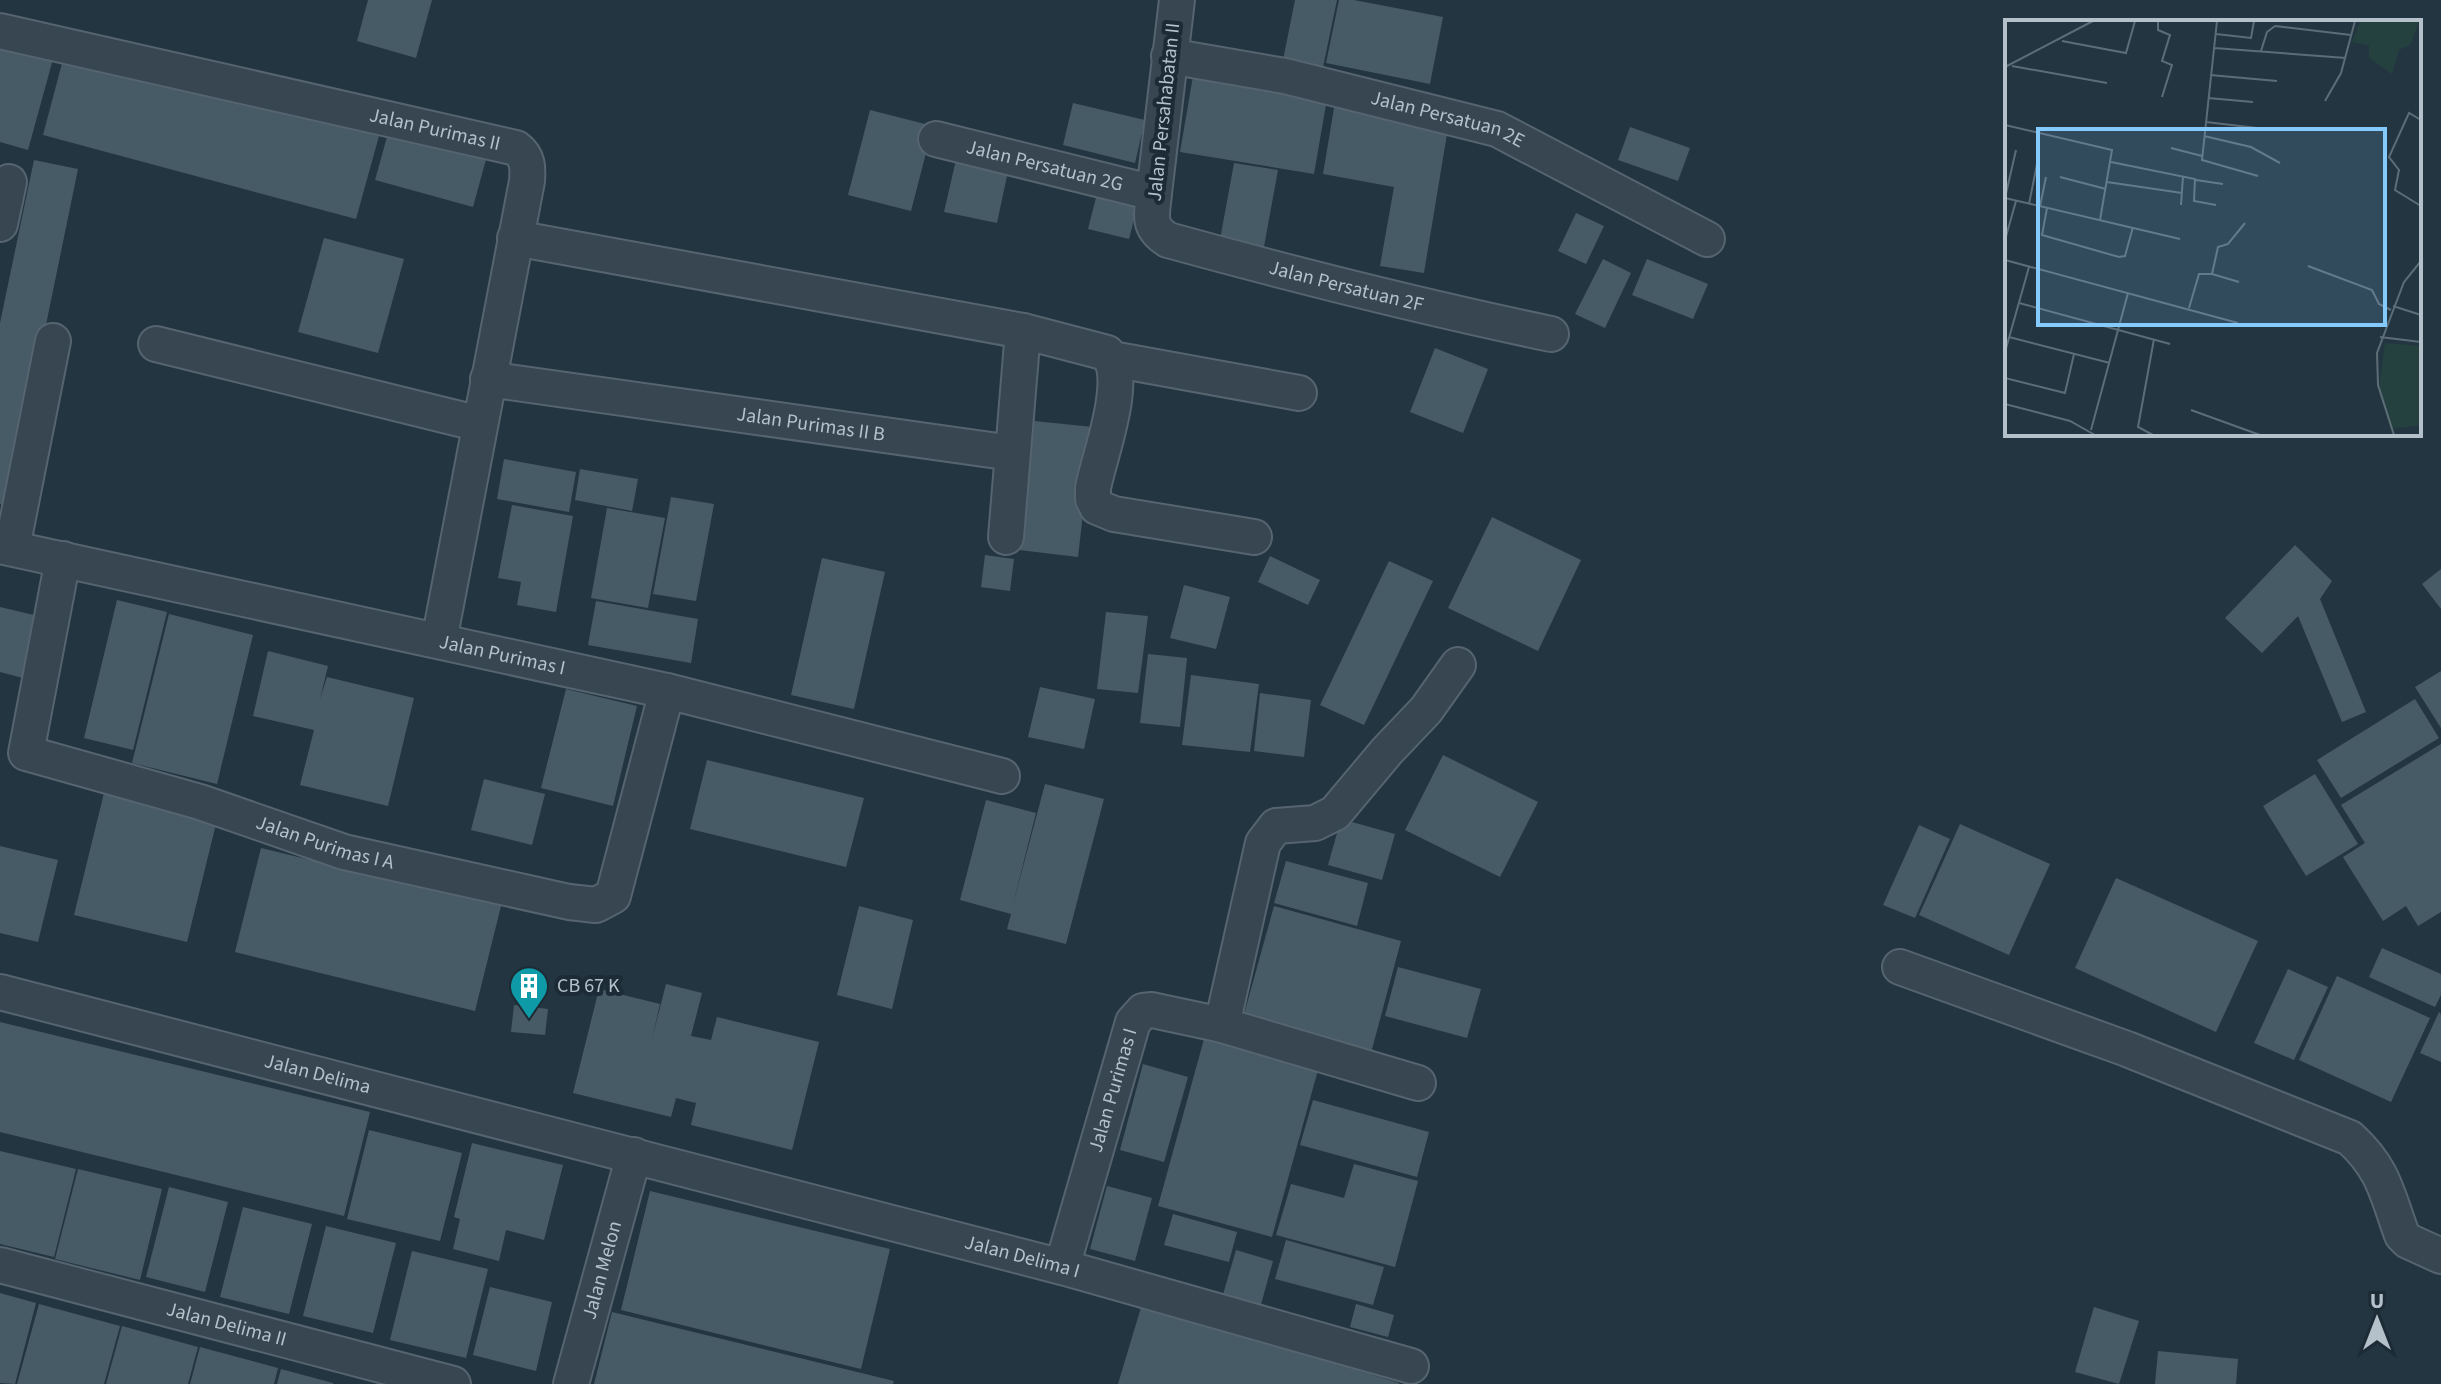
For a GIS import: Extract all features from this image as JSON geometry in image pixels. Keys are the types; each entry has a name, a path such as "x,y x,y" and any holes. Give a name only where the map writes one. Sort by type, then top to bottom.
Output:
{"street":[{"name":"Jalan Persahabatan II","path":"1153,208 1177,0"},
{"name":"Jalan Purimas II","path":"0,31 516,148 527,159 528,170 439,641"},
{"name":"Jalan Persatuan 2E","path":"1169,56 1285,76 1497,129 1707,239"},
{"name":"Jalan Persatuan 2G","path":"936,139 1153,208"},
{"path":"0,224 9,182"},
{"name":"Jalan Persatuan 2F","path":"1153,208 1157,233 1168,240 1435,310 1551,334"},
{"path":"515,238 1023,331 1107,353 1115,366 1114,402 1093,488 1097,507 1114,514 1254,537"},
{"path":"1006,537 1023,331"},
{"path":"6,547 53,341"},
{"path":"156,344 480,424"},
{"path":"1112,359 1299,393"},
{"name":"Jalan Purimas II B","path":"488,379 1012,453"},
{"name":"Jalan Purimas I","path":"6,547 667,691 1002,776"},
{"name":"Jalan Purimas I A","path":"63,559 13,750 200,802 344,852 569,902 596,905 613,896 667,691"},
{"path":"1222,1025 1263,843 1276,826 1315,823 1335,813 1426,710 1458,665"},
{"path":"1900,967 2127,1049 2350,1138 2367,1154 2383,1179 2402,1235 2408,1241 2441,1256"},
{"name":"Jalan Delima","path":"0,992 634,1155"},
{"name":"Jalan Purimas I","path":"1062,1267 1133,1022 1143,1011 1152,1010 1222,1025 1418,1083"},
{"name":"Jalan Delima I","path":"634,1155 1062,1267 1411,1366"},
{"name":"Jalan Melon","path":"571,1384 634,1155"},
{"name":"Jalan Delima II","path":"0,1265 453,1384"}],"building":[{"path":"368,0 432,0 416,58 357,41"},
{"path":"1295,0 1337,0 1322,72 1282,65"},
{"path":"1339,0 1354,0 1443,17 1430,84 1326,63"},
{"path":"0,45 53,59 28,150 0,142"},
{"path":"65,52 379,136 356,219 43,135"},
{"path":"1193,76 1327,99 1314,174 1180,152"},
{"path":"1335,102 1449,122 1424,273 1380,266 1394,187 1323,174"},
{"path":"1073,103 1145,120 1135,163 1063,145"},
{"path":"870,110 933,126 911,211 848,195"},
{"path":"390,126 488,152 473,207 375,180"},
{"path":"1630,127 1690,148 1678,181 1618,160"},
{"path":"958,151 1010,162 997,223 944,212"},
{"path":"34,160 78,169 9,505 0,504 0,323"},
{"path":"1234,163 1278,170 1263,252 1219,245"},
{"path":"1100,182 1141,192 1129,239 1088,229"},
{"path":"1576,213 1604,226 1586,264 1558,251"},
{"path":"324,238 404,259 378,353 298,332"},
{"path":"1603,259 1631,273 1605,328 1575,314"},
{"path":"1647,259 1708,284 1693,319 1632,295"},
{"path":"1435,348 1488,369 1463,433 1410,412"},
{"path":"1034,421 1093,427 1078,557 1019,550"},
{"path":"504,459 576,472 569,512 497,499"},
{"path":"580,469 638,479 632,511 575,500"},
{"path":"671,497 714,504 696,601 653,594"},
{"path":"512,505 573,516 556,612 517,605 521,582 498,578"},
{"path":"607,508 665,518 648,608 591,598"},
{"path":"1492,517 1581,560 1538,651 1448,608"},
{"path":"2295,545 2332,581 2320,599 2366,712 2342,722 2298,616 2262,653 2225,618"},
{"path":"985,555 1014,559 1010,591 981,587"},
{"path":"1270,556 1320,580 1308,605 1258,582"},
{"path":"822,558 885,572 854,709 791,695"},
{"path":"1389,561 1433,581 1364,725 1320,705"},
{"path":"2441,569 2441,609 2422,584"},
{"path":"1184,585 1230,597 1216,649 1170,638"},
{"path":"117,600 167,612 133,750 84,738"},
{"path":"596,601 698,619 691,663 588,645"},
{"path":"0,607 38,616 23,678 0,672"},
{"path":"1106,612 1148,616 1138,693 1097,689"},
{"path":"169,614 253,635 217,784 132,763"},
{"path":"268,651 328,666 320,699 327,677 414,698 388,806 300,785 314,730 253,716"},
{"path":"1148,654 1187,658 1180,727 1140,723"},
{"path":"2441,671 2441,728 2415,687"},
{"path":"1191,675 1259,684 1250,752 1182,745"},
{"path":"1040,687 1095,699 1084,749 1028,737"},
{"path":"566,689 637,706 613,806 541,788"},
{"path":"1260,693 1311,700 1304,757 1254,751"},
{"path":"2415,699 2439,738 2341,798 2317,760"},
{"path":"2441,744 2441,912 2418,926 2406,906 2383,921 2343,857 2365,843 2341,805"},
{"path":"1443,755 1538,802 1500,877 1405,830"},
{"path":"707,760 864,798 846,867 690,829"},
{"path":"2315,774 2358,844 2306,876 2263,806"},
{"path":"484,779 545,794 532,845 471,830"},
{"path":"1045,784 1104,799 1066,944 1007,929 1011,914 960,900 986,800 1036,813 1012,908"},
{"path":"104,793 217,820 187,942 74,915"},
{"path":"1341,819 1395,834 1382,880 1328,865"},
{"path":"1960,824 2050,864 2009,955 1919,915"},
{"path":"1919,825 1950,839 1915,918 1883,905"},
{"path":"0,846 58,860 38,942 0,933"},
{"path":"261,848 501,906 475,1011 235,952"},
{"path":"1286,861 1368,883 1357,926 1274,903"},
{"path":"2116,878 2258,941 2216,1032 2075,968"},
{"path":"859,906 913,920 892,1009 837,995"},
{"path":"1274,906 1401,941 1371,1053 1243,1018"},
{"path":"2382,948 2441,974 2441,995 2435,1007 2369,977"},
{"path":"1398,967 1481,989 1467,1038 1385,1016"},
{"path":"2288,969 2328,987 2294,1060 2254,1043"},
{"path":"2337,976 2430,1018 2391,1102 2299,1060"},
{"path":"666,984 702,993 691,1036 711,1040 717,1017 819,1042 792,1150 691,1125 696,1103 676,1098 671,1117 573,1093 599,989 660,1004 652,1039"},
{"name":"CB 67 K","path":"514,1005 548,1009 545,1035 511,1032"},
{"path":"2439,1012 2441,1014 2441,1062 2420,1053"},
{"path":"0,1022 370,1112 344,1216 0,1132"},
{"path":"1204,1039 1318,1070 1272,1237 1158,1206"},
{"path":"1143,1064 1188,1077 1164,1162 1120,1150"},
{"path":"1313,1100 1429,1132 1417,1177 1300,1145"},
{"path":"369,1130 462,1153 440,1241 347,1219"},
{"path":"472,1143 563,1165 544,1240 506,1230 499,1261 453,1249 460,1219 454,1217"},
{"path":"0,1151 76,1169 54,1257 0,1244"},
{"path":"1354,1164 1418,1181 1395,1267 1276,1235 1291,1184 1344,1198"},
{"path":"78,1169 162,1189 140,1280 55,1259"},
{"path":"1107,1186 1152,1198 1135,1261 1090,1249"},
{"path":"169,1187 228,1202 205,1292 146,1277"},
{"path":"650,1191 890,1249 861,1369 621,1310"},
{"path":"243,1207 312,1224 289,1314 220,1297"},
{"path":"1173,1214 1237,1232 1229,1262 1164,1245"},
{"path":"326,1226 396,1243 373,1333 303,1316"},
{"path":"1286,1240 1384,1267 1373,1305 1275,1279"},
{"path":"1236,1250 1273,1261 1260,1308 1222,1298"},
{"path":"412,1251 488,1269 466,1358 390,1340"},
{"path":"490,1287 552,1302 536,1371 473,1355"},
{"path":"0,1293 36,1303 15,1384 0,1383"},
{"path":"39,1304 120,1326 104,1384 17,1384"},
{"path":"1142,1304 1399,1383 1399,1384 1118,1384"},
{"path":"1356,1304 1394,1315 1388,1337 1350,1327"},
{"path":"2094,1307 2139,1321 2119,1384 2075,1372"},
{"path":"612,1312 894,1381 893,1384 594,1384"},
{"path":"122,1326 198,1347 188,1384 106,1384"},
{"path":"200,1347 278,1368 274,1384 190,1384"},
{"path":"2158,1351 2238,1359 2236,1384 2155,1384"},
{"path":"281,1369 333,1383 333,1384 277,1384"}],"place":[{"name":"CB 67 K","path":"529,1020"}]}
